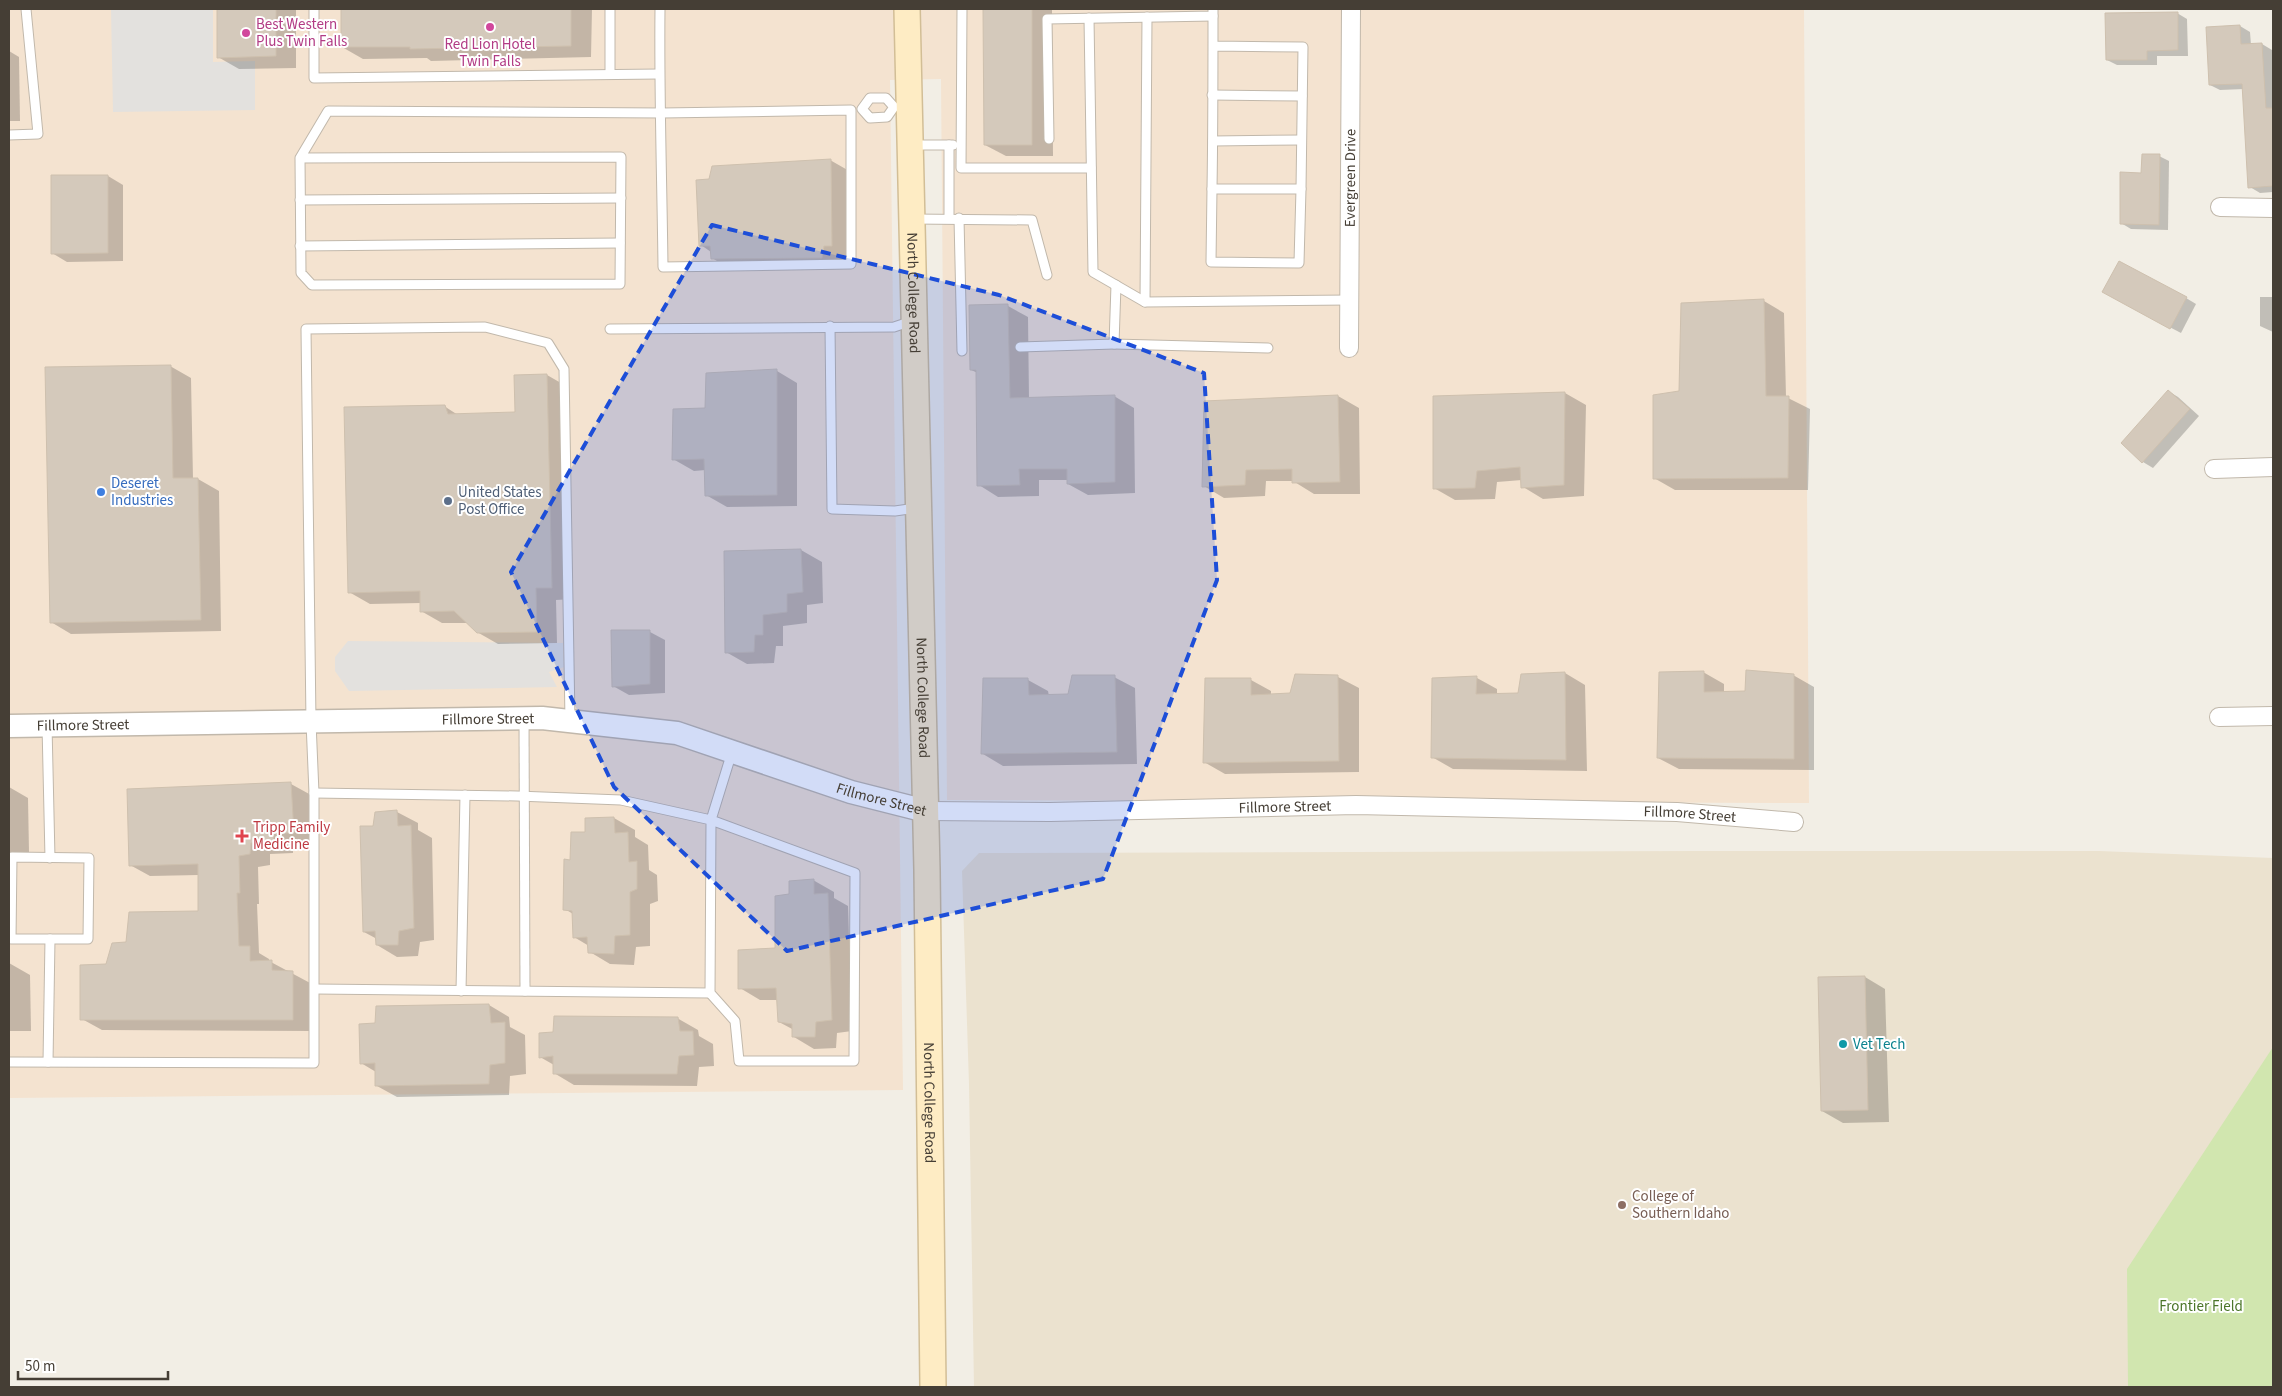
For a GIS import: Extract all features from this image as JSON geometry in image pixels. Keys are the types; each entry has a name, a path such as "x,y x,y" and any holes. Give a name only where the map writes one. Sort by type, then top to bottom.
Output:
{"main road":[{"name":"North College Road","path":"907,9 902,107 910,145 919,508 926,811 933,1387"}],"street":[{"name":"Evergreen Drive","path":"1349,348 1351,9"},
{"path":"2220,207 2273,208"},
{"path":"2214,469 2273,468"},
{"path":"2219,717 2273,716"},
{"name":"Fillmore Street","path":"9,726 524,718 570,721 677,733 851,792 926,811 1050,812 1356,805 1677,812 1794,822"}],"lane":[{"path":"9,135 38,134 26,9"},
{"path":"314,9 314,78 660,74"},
{"path":"610,9 610,74"},
{"path":"660,9 663,267 851,264 851,110"},
{"path":"962,9 961,168 1091,168"},
{"path":"1049,140 1047,19 1147,17 1213,12 1211,262 1299,264 1303,46 1213,46"},
{"path":"1145,302 1147,17"},
{"path":"1089,18 1093,272 1145,302 1349,300"},
{"path":"1212,95 1302,96"},
{"path":"300,158 621,157 620,284 312,285 301,274 300,158 328,112 851,110 862,109 870,98 886,98 902,107 888,118 870,118 862,109"},
{"path":"1213,140 1301,140"},
{"path":"910,145 961,145"},
{"path":"949,145 949,218"},
{"path":"1212,189 1301,189"},
{"path":"300,200 621,198"},
{"path":"960,218 962,351"},
{"path":"912,219 1032,220 1047,275"},
{"path":"300,246 620,243"},
{"path":"1114,344 1116,285"},
{"path":"610,329 894,327 914,320"},
{"path":"830,326 832,509 895,512 919,508"},
{"path":"9,1062 314,1063 314,793 311,722 306,329 485,327 548,344 564,369 570,721"},
{"path":"1020,346 1114,344 1268,348"},
{"path":"524,718 525,992"},
{"path":"47,725 50,858"},
{"path":"314,793 524,796 621,800 711,820 855,873 854,1061 739,1061 735,1022 710,993 711,820 732,752"},
{"path":"461,991 465,795"},
{"path":"12,857 50,858 89,858 88,939 11,939 12,857"},
{"path":"48,1062 50,939"},
{"path":"315,990 710,993"}],"highlighted area":[{"path":"712,225 999,295 1204,373 1217,580 1103,879 787,951 614,787 511,572"}],"shaded area":[{"path":"9,9 1804,9 1809,803 947,800 941,79 890,80 903,1090 9,1098"},
{"path":"111,9 213,9 213,62 255,61 255,110 113,112"},
{"path":"348,641 563,643 564,667 549,672 557,687 349,691 335,671 335,657"},
{"name":"College of Southern Idaho","path":"2099,851 2273,858 2273,1387 974,1387 969,1084 962,871 979,853"}],"green space":[{"name":"Frontier Field","path":"2273,1047 2273,1387 2128,1387 2127,1269"}],"building":[{"name":"Best Western Plus Twin Falls","path":"217,9 276,9 276,56 217,58"},
{"name":"Red Lion Hotel Twin Falls","path":"341,9 571,9 571,46 410,49 410,47 341,47"},
{"path":"983,9 1032,9 1032,145 984,145"},
{"path":"2178,12 2178,50 2147,51 2147,60 2106,60 2105,13"},
{"path":"2240,25 2241,44 2262,43 2266,108 2273,108 2273,186 2248,188 2242,84 2209,85 2206,27"},
{"path":"2142,154 2160,154 2159,225 2120,224 2120,172 2141,173"},
{"path":"831,159 832,246 824,246 822,258 711,259 710,246 699,246 696,180 709,179 712,166"},
{"path":"51,175 108,175 108,253 51,254"},
{"path":"2119,261 2187,297 2170,329 2102,292"},
{"path":"1764,299 1766,396 1789,396 1788,478 1653,479 1653,395 1679,391 1681,303"},
{"path":"1008,304 1010,398 1115,395 1115,482 1067,484 1067,469 1019,469 1020,485 977,486 976,370 970,370 969,305"},
{"path":"171,365 173,478 198,478 201,620 50,623 45,367"},
{"path":"777,369 777,495 705,496 704,459 672,460 673,409 705,408 706,373"},
{"name":"United States Post Office","path":"547,374 552,588 536,588 537,632 477,633 454,611 420,612 420,591 348,593 344,407 445,405 448,414 515,412 514,375"},
{"path":"2168,390 2190,409 2142,463 2121,443"},
{"path":"1565,392 1564,485 1521,488 1520,467 1477,471 1475,488 1433,489 1433,396"},
{"path":"1338,395 1340,482 1292,483 1292,469 1246,470 1245,485 1202,487 1204,401"},
{"path":"801,549 803,592 787,594 787,612 763,615 763,635 755,635 754,652 725,653 724,551"},
{"path":"611,630 650,630 650,684 612,687"},
{"path":"1746,670 1794,674 1794,759 1657,758 1659,672 1704,671 1704,692 1745,691"},
{"path":"1565,672 1566,760 1431,758 1432,678 1477,676 1476,694 1518,693 1521,674"},
{"path":"1295,674 1338,675 1339,761 1203,763 1205,678 1251,678 1251,695 1290,693"},
{"path":"1072,675 1115,675 1117,752 981,754 983,678 1028,678 1029,695 1068,694"},
{"path":"291,782 294,833 274,833 273,842 251,843 250,854 239,856 240,893 237,893 239,946 250,946 250,961 272,960 272,970 293,971 293,1020 80,1020 80,965 106,964 112,943 126,942 129,912 198,911 198,864 129,866 127,789"},
{"path":"397,810 398,826 411,825 414,928 399,931 398,945 376,945 375,931 363,932 360,826 373,826 375,812"},
{"path":"614,817 615,833 628,832 629,862 637,861 637,889 630,892 630,935 615,936 614,954 588,953 587,937 573,938 572,911 563,910 564,859 570,860 571,832 585,832 585,818"},
{"path":"814,879 814,894 828,893 832,1020 816,1022 815,1037 792,1037 792,1024 778,1022 776,988 738,989 738,950 775,948 775,896 789,894 789,881"},
{"name":"Vet Tech","path":"1865,976 1868,1110 1821,1111 1818,977"},
{"path":"489,1004 491,1023 505,1022 505,1063 490,1065 489,1084 375,1086 375,1063 360,1064 359,1024 375,1023 376,1006"},
{"path":"554,1016 678,1017 680,1031 693,1031 694,1055 679,1056 677,1074 553,1074 553,1056 539,1058 539,1033 553,1032"}],"place":[{"name":"Red Lion Hotel Twin Falls","path":"490,27"},
{"name":"Best Western Plus Twin Falls","path":"246,33"},
{"name":"Deseret Industries","path":"101,492"},
{"name":"United States Post Office","path":"448,501"},
{"name":"Tripp Family Medicine","path":"242,836"},
{"name":"Vet Tech","path":"1843,1044"},
{"name":"College of Southern Idaho","path":"1622,1205"}]}
